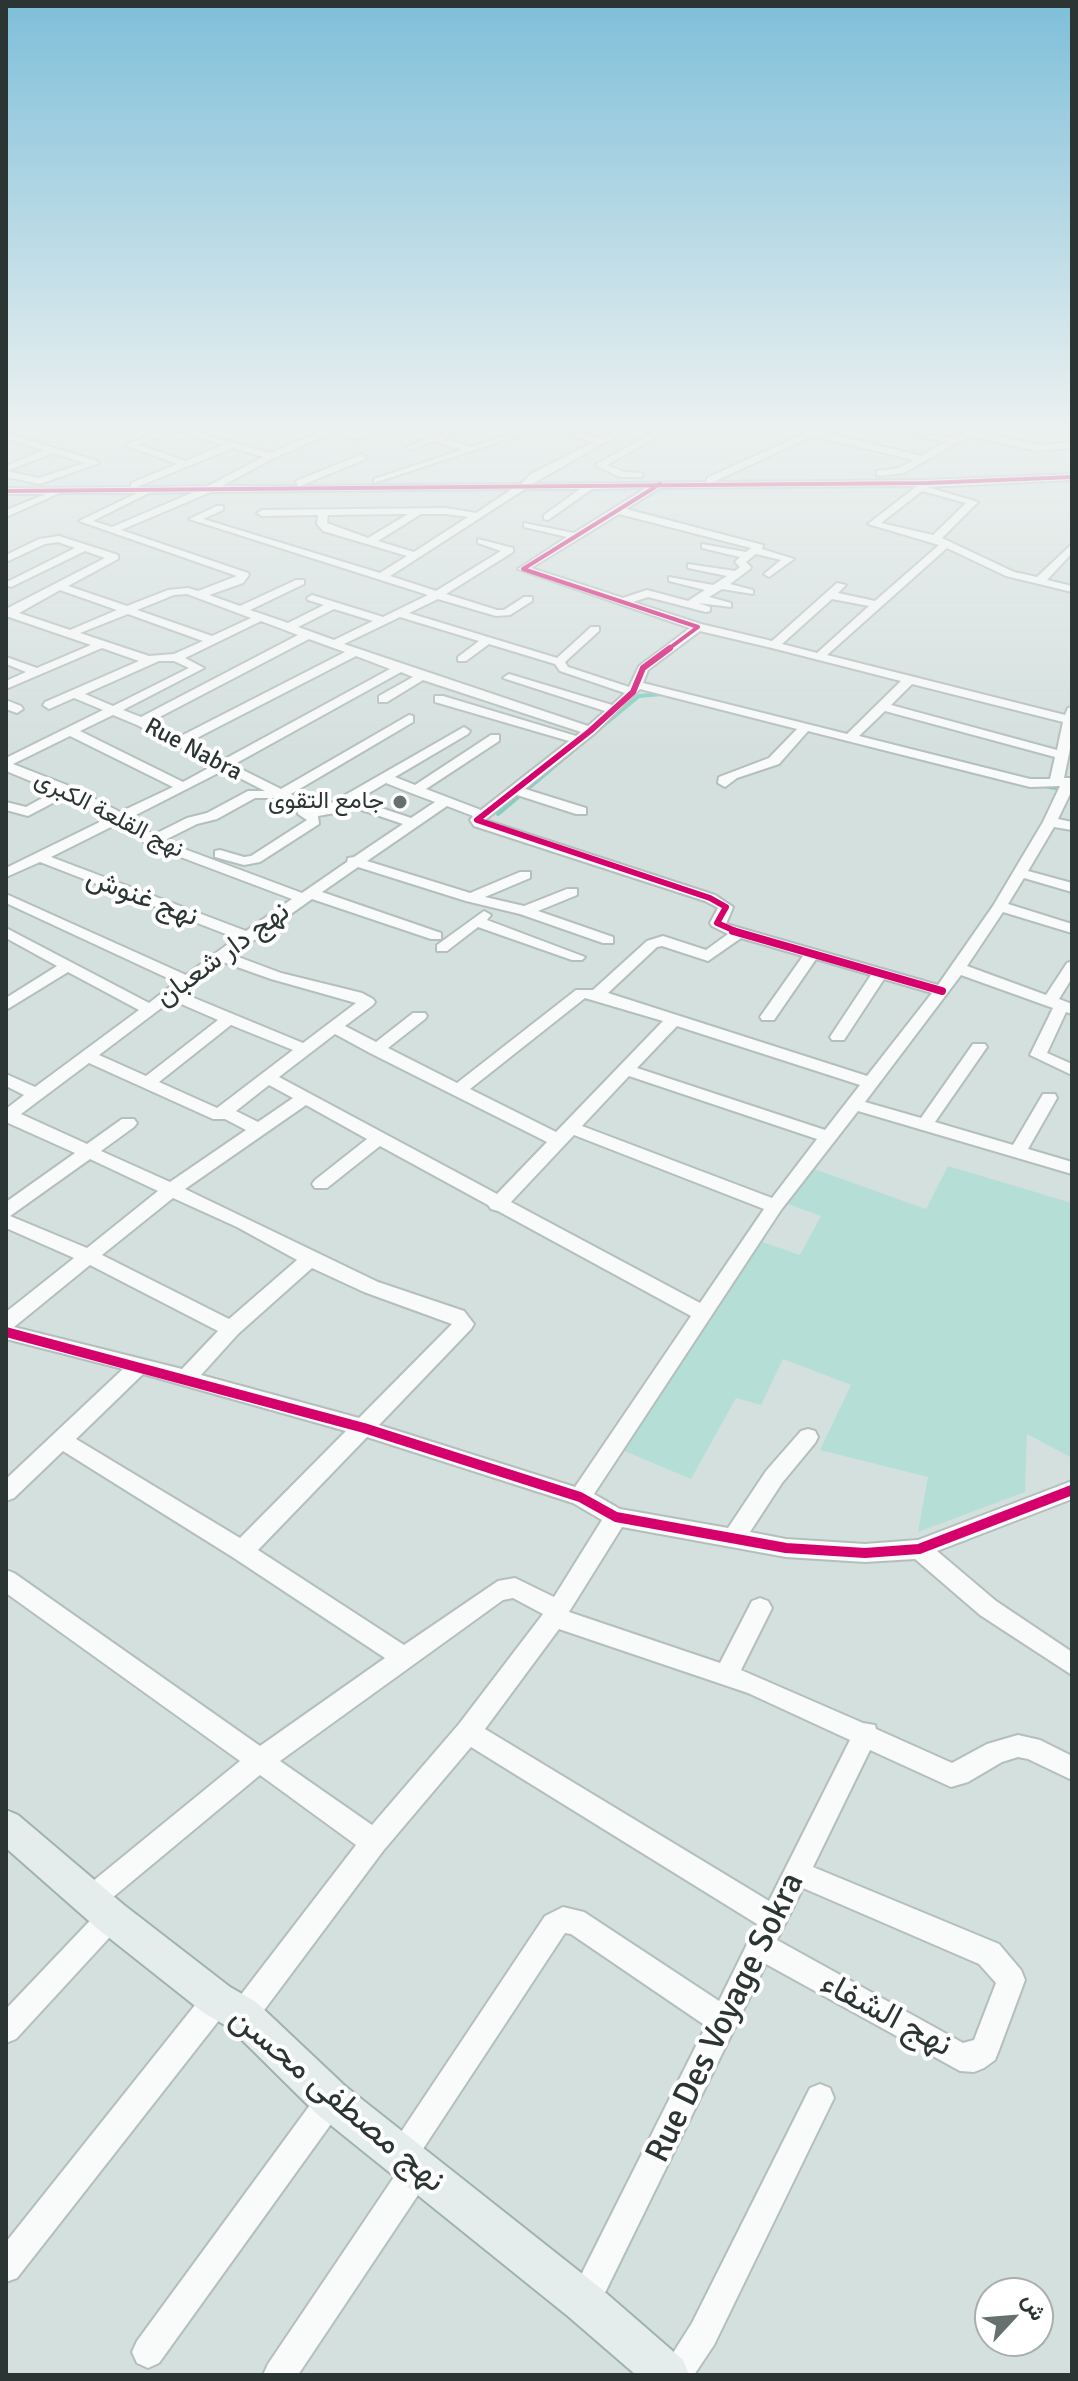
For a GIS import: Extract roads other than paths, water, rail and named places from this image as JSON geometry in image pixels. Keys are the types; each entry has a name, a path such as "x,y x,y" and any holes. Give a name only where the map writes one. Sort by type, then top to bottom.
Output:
{"main road":[{"name":"نهج مصطفى محسن","path":"6,1826 101,1908 230,2007 331,2100 584,2302 655,2370"}],"street":[{"path":"6,559 42,542"},
{"path":"8,612 114,557 65,542"},
{"path":"145,542 244,575 239,581 200,594"},
{"path":"266,542 503,613 528,599"},
{"path":"369,542 415,555"},
{"path":"380,578 436,542"},
{"path":"335,644 437,595 509,550 485,542"},
{"path":"565,542 523,569 698,627 821,655 909,680 1071,715 1062,755 1066,782 1050,822 1000,906 942,991 775,1206 580,1497"},
{"path":"694,601 746,567 740,562 759,548 745,542"},
{"path":"821,655 878,605 940,542"},
{"path":"943,542 1010,574 1072,589"},
{"path":"8,583 86,546"},
{"path":"706,546 789,559 769,574"},
{"path":"1039,582 1072,547"},
{"path":"623,602 644,592 694,601 732,602 723,584 682,572 754,589"},
{"path":"241,610 300,582"},
{"path":"8,583 45,595"},
{"path":"774,645 841,585"},
{"path":"61,587 212,640"},
{"path":"69,634 172,592 200,594 422,676 590,731"},
{"path":"830,595 878,605"},
{"path":"312,598 384,621"},
{"path":"694,601 706,609"},
{"path":"289,627 333,605"},
{"path":"8,612 148,660"},
{"path":"399,613 559,662 564,669 635,688 806,726 1030,783 1066,782"},
{"path":"176,658 261,617"},
{"path":"698,627 643,668 635,688 590,731 477,820 485,827 723,904 725,912 717,923 738,933 942,991"},
{"path":"559,662 595,629"},
{"path":"141,722 309,634"},
{"path":"462,659 486,641"},
{"path":"6,685 102,644"},
{"path":"177,743 354,652"},
{"path":"6,764 198,668 165,656 148,660 49,705"},
{"path":"6,660 37,672"},
{"path":"6,873 183,787 400,668"},
{"path":"383,699 422,676"},
{"path":"509,678 613,709"},
{"path":"850,738 909,680"},
{"name":"Rue Nabra","path":"75,694 141,722 315,812 330,810 347,801 464,731"},
{"path":"439,699 578,740"},
{"path":"881,706 1062,755"},
{"path":"281,795 409,719"},
{"path":"725,783 724,780 732,775 774,761 806,726"},
{"path":"71,732 183,787"},
{"path":"416,790 495,738"},
{"name":"نهج القلعة الكبرى","path":"6,764 121,818 151,841 439,942 476,921"},
{"path":"385,778 483,815"},
{"path":"6,806 28,812 67,790"},
{"path":"515,790 581,811"},
{"path":"151,841 260,792 314,818 314,821 255,859 244,861 220,854"},
{"path":"347,801 410,822"},
{"name":"نهج دار شعبان","path":"7,1116 247,937 353,861 445,801"},
{"path":"1050,822 1072,826"},
{"name":"نهج غنوش","path":"39,857 247,937"},
{"path":"353,861 471,898 525,911 608,940"},
{"path":"1020,873 1072,888"},
{"path":"471,898 525,875"},
{"path":"525,911 572,892"},
{"path":"6,898 186,981"},
{"path":"476,921 499,903"},
{"path":"1000,906 1072,929"},
{"path":"476,921 577,957"},
{"path":"6,932 149,1009"},
{"path":"597,995 652,944 663,941 708,956 738,933"},
{"path":"768,1017 811,955"},
{"path":"87,1056 213,1114 225,1112 366,1004 366,1000 276,976 221,956"},
{"path":"6,1005 67,966"},
{"path":"1072,966 1061,1005 1038,1055 1072,1070"},
{"path":"957,968 1061,1005"},
{"path":"838,1037 879,974"},
{"path":"170,994 304,1049"},
{"path":"457,1091 579,994 597,995 870,1082"},
{"path":"376,1050 419,1016"},
{"path":"147,1083 229,1019"},
{"path":"497,1205 673,1020"},
{"path":"334,1027 457,1091 564,1133 775,1206"},
{"path":"924,1126 979,1047"},
{"path":"624,1069 828,1137"},
{"path":"268,1078 497,1205 703,1314"},
{"path":"6,1079 35,1094"},
{"path":"6,1323 171,1190 305,1098"},
{"path":"1018,1152 1049,1098"},
{"path":"853,1104 1072,1168"},
{"path":"225,1112 259,1130"},
{"path":"7,1116 244,1223 310,1259 371,1287 457,1316 464,1324 242,1551"},
{"path":"6,1211 128,1123"},
{"path":"321,1184 378,1139"},
{"path":"6,1221 90,1257 231,1329"},
{"path":"186,1378 231,1329 310,1259"},
{"path":"6,1332 364,1428 580,1497 616,1517 734,1538 824,1552 919,1549 1062,1493 1072,1507"},
{"path":"6,1492 139,1366"},
{"path":"734,1538 774,1477 808,1437"},
{"path":"61,1440 242,1551 403,1657"},
{"path":"6,2267 468,1732 556,1613 616,1517"},
{"path":"919,1549 988,1608 1072,1665"},
{"path":"6,1580 374,1842"},
{"path":"6,2029 101,1908 258,1762 506,1587 515,1588 556,1613 727,1674 866,1733 951,1775 959,1774 996,1752 1018,1746 1031,1748 1072,1768"},
{"path":"727,1674 760,1608"},
{"path":"468,1732 775,1920"},
{"name":"Rue Des Voyage Sokra","path":"584,2302 866,1733"},
{"name":"نهج الشفاء","path":"762,1947 960,2057 974,2058 985,2050 1011,1980 995,1959 798,1873"},
{"path":"279,2375 554,1925 563,1920 575,1921 725,2022"},
{"path":"655,2370 703,2334 820,2098"},
{"path":"148,2352 331,2100"}],"waterway":[{"path":"594,733 639,696 662,694"},
{"path":"498,814 583,742"},
{"path":"1041,785 1055,788 1068,785 1072,779"}],"place":[{"name":"جامع التقوى","path":"400,802"}]}
